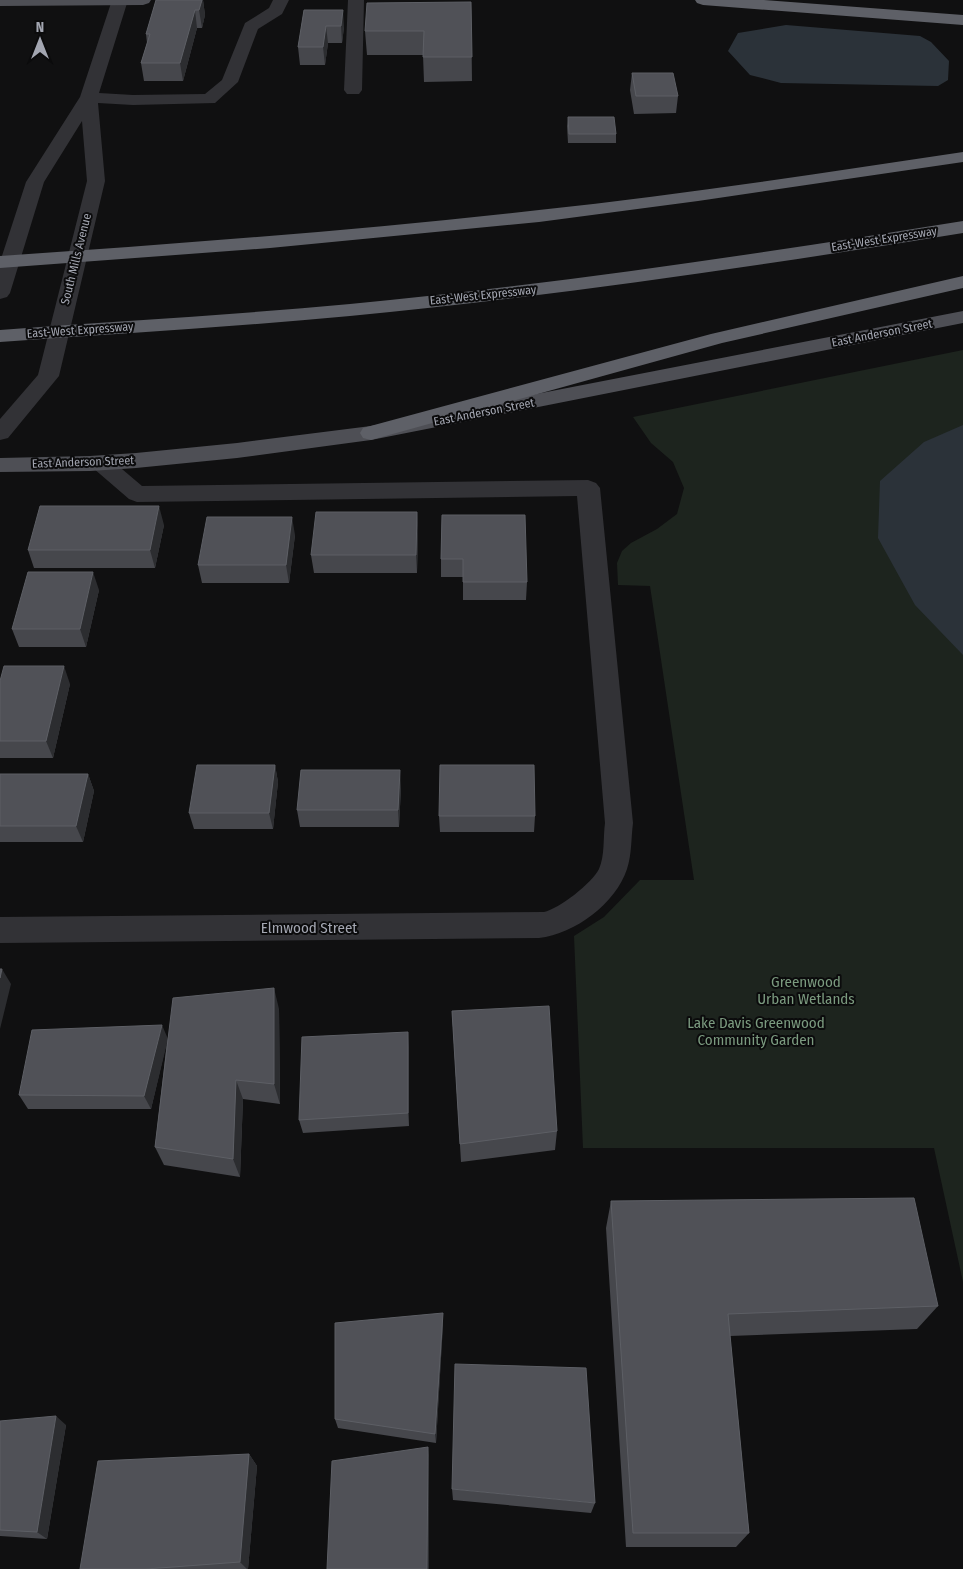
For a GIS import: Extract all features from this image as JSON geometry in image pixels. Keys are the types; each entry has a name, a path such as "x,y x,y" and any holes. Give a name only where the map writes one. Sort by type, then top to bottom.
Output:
{"highway":[{"path":"703,0 963,20"},
{"path":"0,262 333,238 539,216 744,190 963,157"},
{"name":"East-West Expressway","path":"0,336 349,310 555,287 733,264 963,227"},
{"path":"371,433 718,338 963,282"}],"main road":[{"path":"0,1 143,0"},
{"name":"East Anderson Street","path":"0,465 101,463 241,450 371,433 963,317"}],"street":[{"name":"South Mills Avenue","path":"0,293 35,182 89,97 120,0"},
{"path":"89,97 133,100 209,99 230,82 251,26 276,11 281,0"},
{"path":"353,90 356,0"},
{"name":"South Mills Avenue","path":"0,433 48,376 96,181 89,97"},
{"name":"Elmwood Street","path":"0,930 517,926 551,923 576,910 605,884 612,873 615,861 619,822 588,488 138,494 101,463"}],"green space":[{"name":"Greenwood Urban Wetlands","path":"963,350 963,1282 934,1148 583,1148 574,936 604,917 640,880 694,880 650,586 618,585 617,563 622,551 631,543 657,529 677,514 684,488 673,462 651,443 633,417"}],"shaded area":[{"path":"786,25 920,36 931,42 949,61 948,80 938,86 781,83 750,75 728,51 738,33"},
{"path":"963,425 963,655 915,605 878,538 880,481 924,442"}],"building":[{"path":"156,0 202,0 199,10 195,10 180,63 141,63 150,34 146,34"},
{"path":"471,2 472,57 423,57 424,31 365,31 367,3"},
{"path":"304,10 343,10 341,26 326,26 323,47 298,47"},
{"path":"632,73 673,73 678,96 636,96"},
{"path":"568,117 614,117 616,134 569,134"},
{"path":"40,506 159,506 150,550 28,550"},
{"path":"316,512 417,512 416,555 311,555"},
{"path":"442,515 525,515 527,582 463,582 463,559 441,559"},
{"path":"207,517 292,517 286,565 198,565"},
{"path":"28,572 93,572 80,629 12,629"},
{"path":"4,666 64,666 46,741 0,741 0,681"},
{"path":"197,765 275,765 269,813 189,813"},
{"path":"440,765 534,765 535,816 439,816"},
{"path":"301,770 400,770 398,810 297,810"},
{"path":"0,774 88,774 76,826 0,826"},
{"path":"274,988 274,1084 236,1080 233,1159 155,1147 173,998"},
{"path":"549,1006 557,1131 460,1144 452,1011"},
{"path":"162,1025 144,1096 19,1095 32,1030"},
{"path":"408,1032 408,1113 299,1120 302,1037"},
{"path":"914,1198 938,1306 728,1314 749,1533 633,1533 611,1201"},
{"path":"443,1313 435,1434 335,1419 335,1323"},
{"path":"455,1364 586,1368 595,1503 452,1489"},
{"path":"56,1416 37,1532 0,1530 0,1421"},
{"path":"428,1447 427,1569 327,1569 332,1461"},
{"path":"249,1454 240,1562 146,1569 80,1569 98,1461"}],"park label":[{"name":"Lake Davis Greenwood Community Garden","path":"756,1032"}]}
